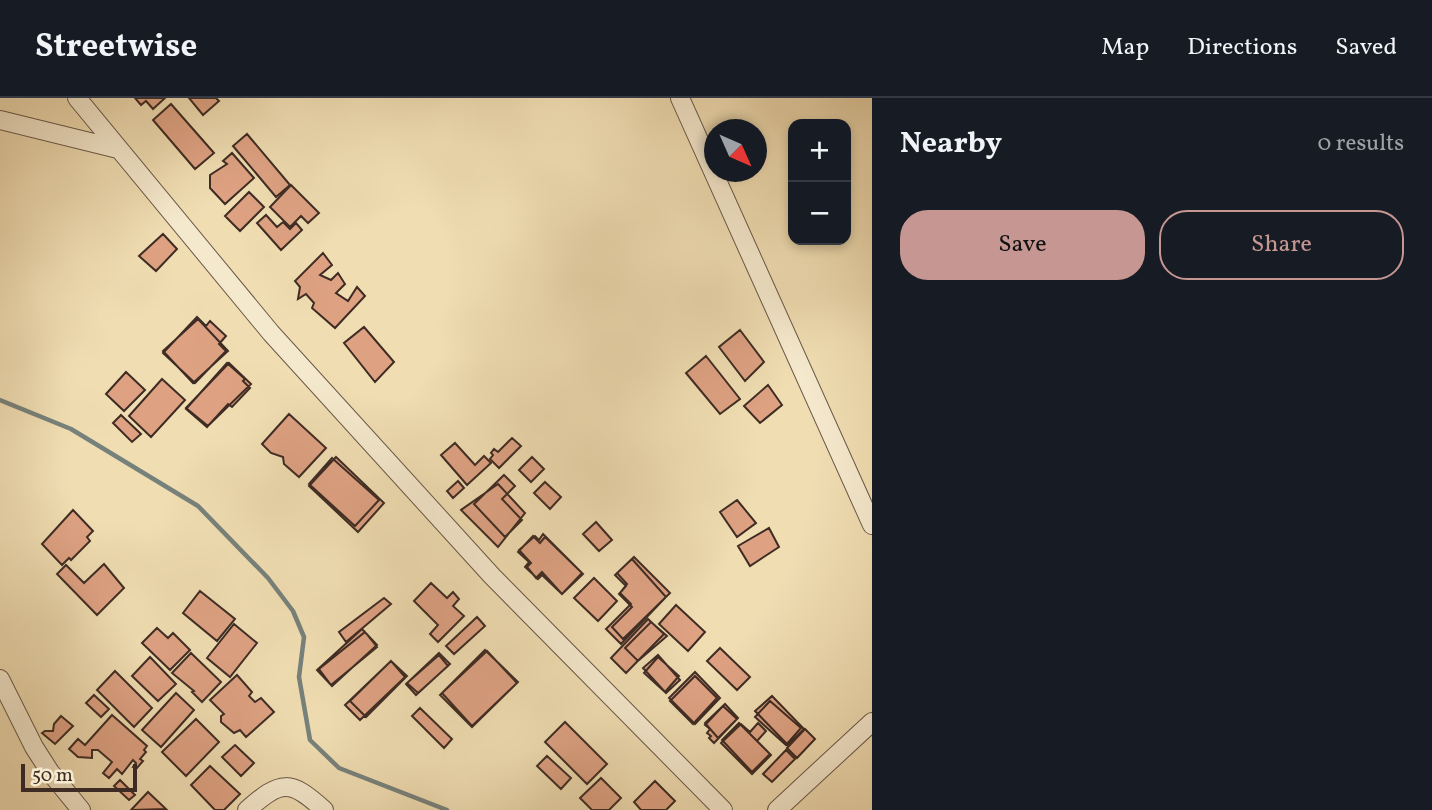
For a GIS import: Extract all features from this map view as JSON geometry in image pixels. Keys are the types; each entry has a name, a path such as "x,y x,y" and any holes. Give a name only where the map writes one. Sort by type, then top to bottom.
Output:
{"street":[{"path":"77,98 271,333 492,576 723,810"},
{"path":"680,98 872,525"},
{"path":"0,120 118,149"},
{"path":"0,679 34,747 50,772 81,810"},
{"path":"777,810 872,722"},
{"path":"247,810 268,792 285,787 303,791 324,810"}],"building":[{"path":"135,98 165,98 153,109 146,101 141,105"},
{"path":"189,98 216,98 219,101 203,115"},
{"path":"171,104 214,153 195,169 153,120"},
{"path":"247,134 290,185 276,197 233,146"},
{"path":"232,153 254,178 225,204 210,188 210,175 227,164 223,161"},
{"path":"291,185 319,213 308,223 301,216 290,227 270,207"},
{"path":"249,192 264,207 240,231 225,216"},
{"path":"266,215 277,227 283,222 290,229 296,223 302,230 281,250 257,223"},
{"path":"163,234 177,249 156,271 139,256"},
{"path":"323,253 332,265 320,275 331,280 338,273 345,284 336,293 348,301 357,287 365,296 335,328 312,308 314,303 306,294 298,299 300,287 295,281"},
{"path":"197,317 206,326 210,321 226,336 219,344 226,351 195,383 163,353"},
{"path":"198,319 228,351 193,383 163,351"},
{"path":"364,327 394,362 375,382 344,343"},
{"path":"740,330 764,362 745,381 719,347"},
{"path":"706,356 740,399 720,414 686,373"},
{"path":"227,363 245,379 243,381 250,388 232,407 228,404 207,427 186,409"},
{"path":"229,363 251,384 208,426 186,408"},
{"path":"126,372 145,390 124,411 106,394"},
{"path":"162,379 185,400 151,437 129,416"},
{"path":"768,385 782,405 760,423 744,406"},
{"path":"289,414 326,448 299,477 284,464 283,457 271,453 262,444"},
{"path":"121,415 141,434 132,442 113,423"},
{"path":"512,438 521,446 499,468 490,459 493,455 491,453 494,449 498,452"},
{"path":"455,443 475,465 484,456 491,463 467,485 441,455"},
{"path":"336,457 384,503 358,532 309,486"},
{"path":"532,457 544,469 531,482 519,470"},
{"path":"332,458 379,500 355,526 309,484"},
{"path":"504,475 515,486 502,499 522,520 505,537 474,504"},
{"path":"458,481 464,488 453,498 447,491"},
{"path":"545,482 561,497 550,509 534,493"},
{"path":"498,484 525,513 498,547 461,510"},
{"path":"737,500 756,523 737,537 720,512"},
{"path":"73,510 93,531 87,537 90,541 62,565 42,544"},
{"path":"596,522 612,540 599,551 583,534"},
{"path":"769,528 779,547 750,566 738,546"},
{"path":"543,534 583,574 562,594 542,572 536,578 527,567 531,563 519,550 535,536 539,540"},
{"path":"533,536 540,543 545,537 582,573 562,594 542,575 538,579 525,567 529,562 518,552"},
{"path":"634,557 670,593 623,639 612,627 632,607 619,594 626,586 615,575"},
{"path":"632,559 666,597 621,644 606,629 631,604 620,593 627,584 617,573"},
{"path":"104,564 124,588 97,615 57,574 66,565 84,583"},
{"path":"594,578 617,601 598,621 574,598"},
{"path":"431,583 447,598 453,592 459,599 453,606 464,616 438,642 430,634 438,625 414,601"},
{"path":"200,591 235,619 217,641 183,613"},
{"path":"384,598 391,604 346,642 339,632"},
{"path":"676,605 705,632 688,651 659,624"},
{"path":"477,617 485,626 454,654 446,646"},
{"path":"648,619 664,634 626,673 611,658"},
{"path":"651,622 667,636 638,661 625,648"},
{"path":"234,624 257,643 230,677 207,658"},
{"path":"157,628 168,638 173,633 190,650 170,670 142,643"},
{"path":"362,629 377,645 332,686 317,670"},
{"path":"365,632 377,647 331,685 319,669"},
{"path":"720,648 750,677 737,690 707,661"},
{"path":"485,650 518,682 472,727 440,695"},
{"path":"487,651 517,683 472,726 442,693"},
{"path":"191,653 221,682 202,702 192,692 194,691 172,673"},
{"path":"439,653 450,664 416,695 406,684"},
{"path":"439,655 448,666 418,693 407,683"},
{"path":"658,655 680,680 666,693 643,668"},
{"path":"150,657 176,684 158,701 132,676"},
{"path":"658,657 679,676 665,692 644,673"},
{"path":"391,661 407,676 366,717 350,701"},
{"path":"391,661 405,677 360,720 345,705"},
{"path":"115,671 152,708 134,727 97,690"},
{"path":"695,672 720,698 695,724 669,698"},
{"path":"237,675 252,692 249,696 255,702 261,698 274,712 246,737 240,730 234,733 221,722 221,716 224,714 210,700"},
{"path":"695,676 717,698 693,724 670,701"},
{"path":"176,693 194,710 161,747 142,730"},
{"path":"94,695 109,709 101,717 86,703"},
{"path":"772,696 804,729 788,745 755,711"},
{"path":"770,701 801,728 786,745 755,717"},
{"path":"725,704 738,718 718,738 705,723"},
{"path":"723,706 737,719 714,743 707,733 710,729 705,725"},
{"path":"420,708 452,739 444,748 412,716"},
{"path":"112,715 147,746 140,759 143,761 137,768 133,767 136,763 133,760 122,774 117,769 109,778 103,773 112,762 98,750 92,750 92,758 78,757 69,749 78,739 85,745"},
{"path":"61,716 73,726 55,744 42,733 53,731 54,724"},
{"path":"196,719 219,742 186,776 162,752"},
{"path":"565,722 607,764 587,784 545,742"},
{"path":"739,723 770,754 752,772 722,740"},
{"path":"758,723 766,731 757,741 771,755 752,774 721,743 741,724 750,732"},
{"path":"805,729 815,739 797,758 787,748"},
{"path":"235,745 254,763 241,776 222,757"},
{"path":"786,750 795,759 772,782 763,774"},
{"path":"547,756 571,778 561,789 537,766"},
{"path":"210,766 240,794 224,810 215,810 191,785"},
{"path":"601,778 621,798 609,810 592,810 580,798"},
{"path":"120,780 135,795 129,800 114,786"},
{"path":"655,781 675,801 666,810 641,810 634,802"},
{"path":"148,792 166,809 131,810"}],"waterway":[{"path":"0,400 71,429 198,506 268,578 293,611 304,637 299,677 310,740 339,768 447,810"}]}
